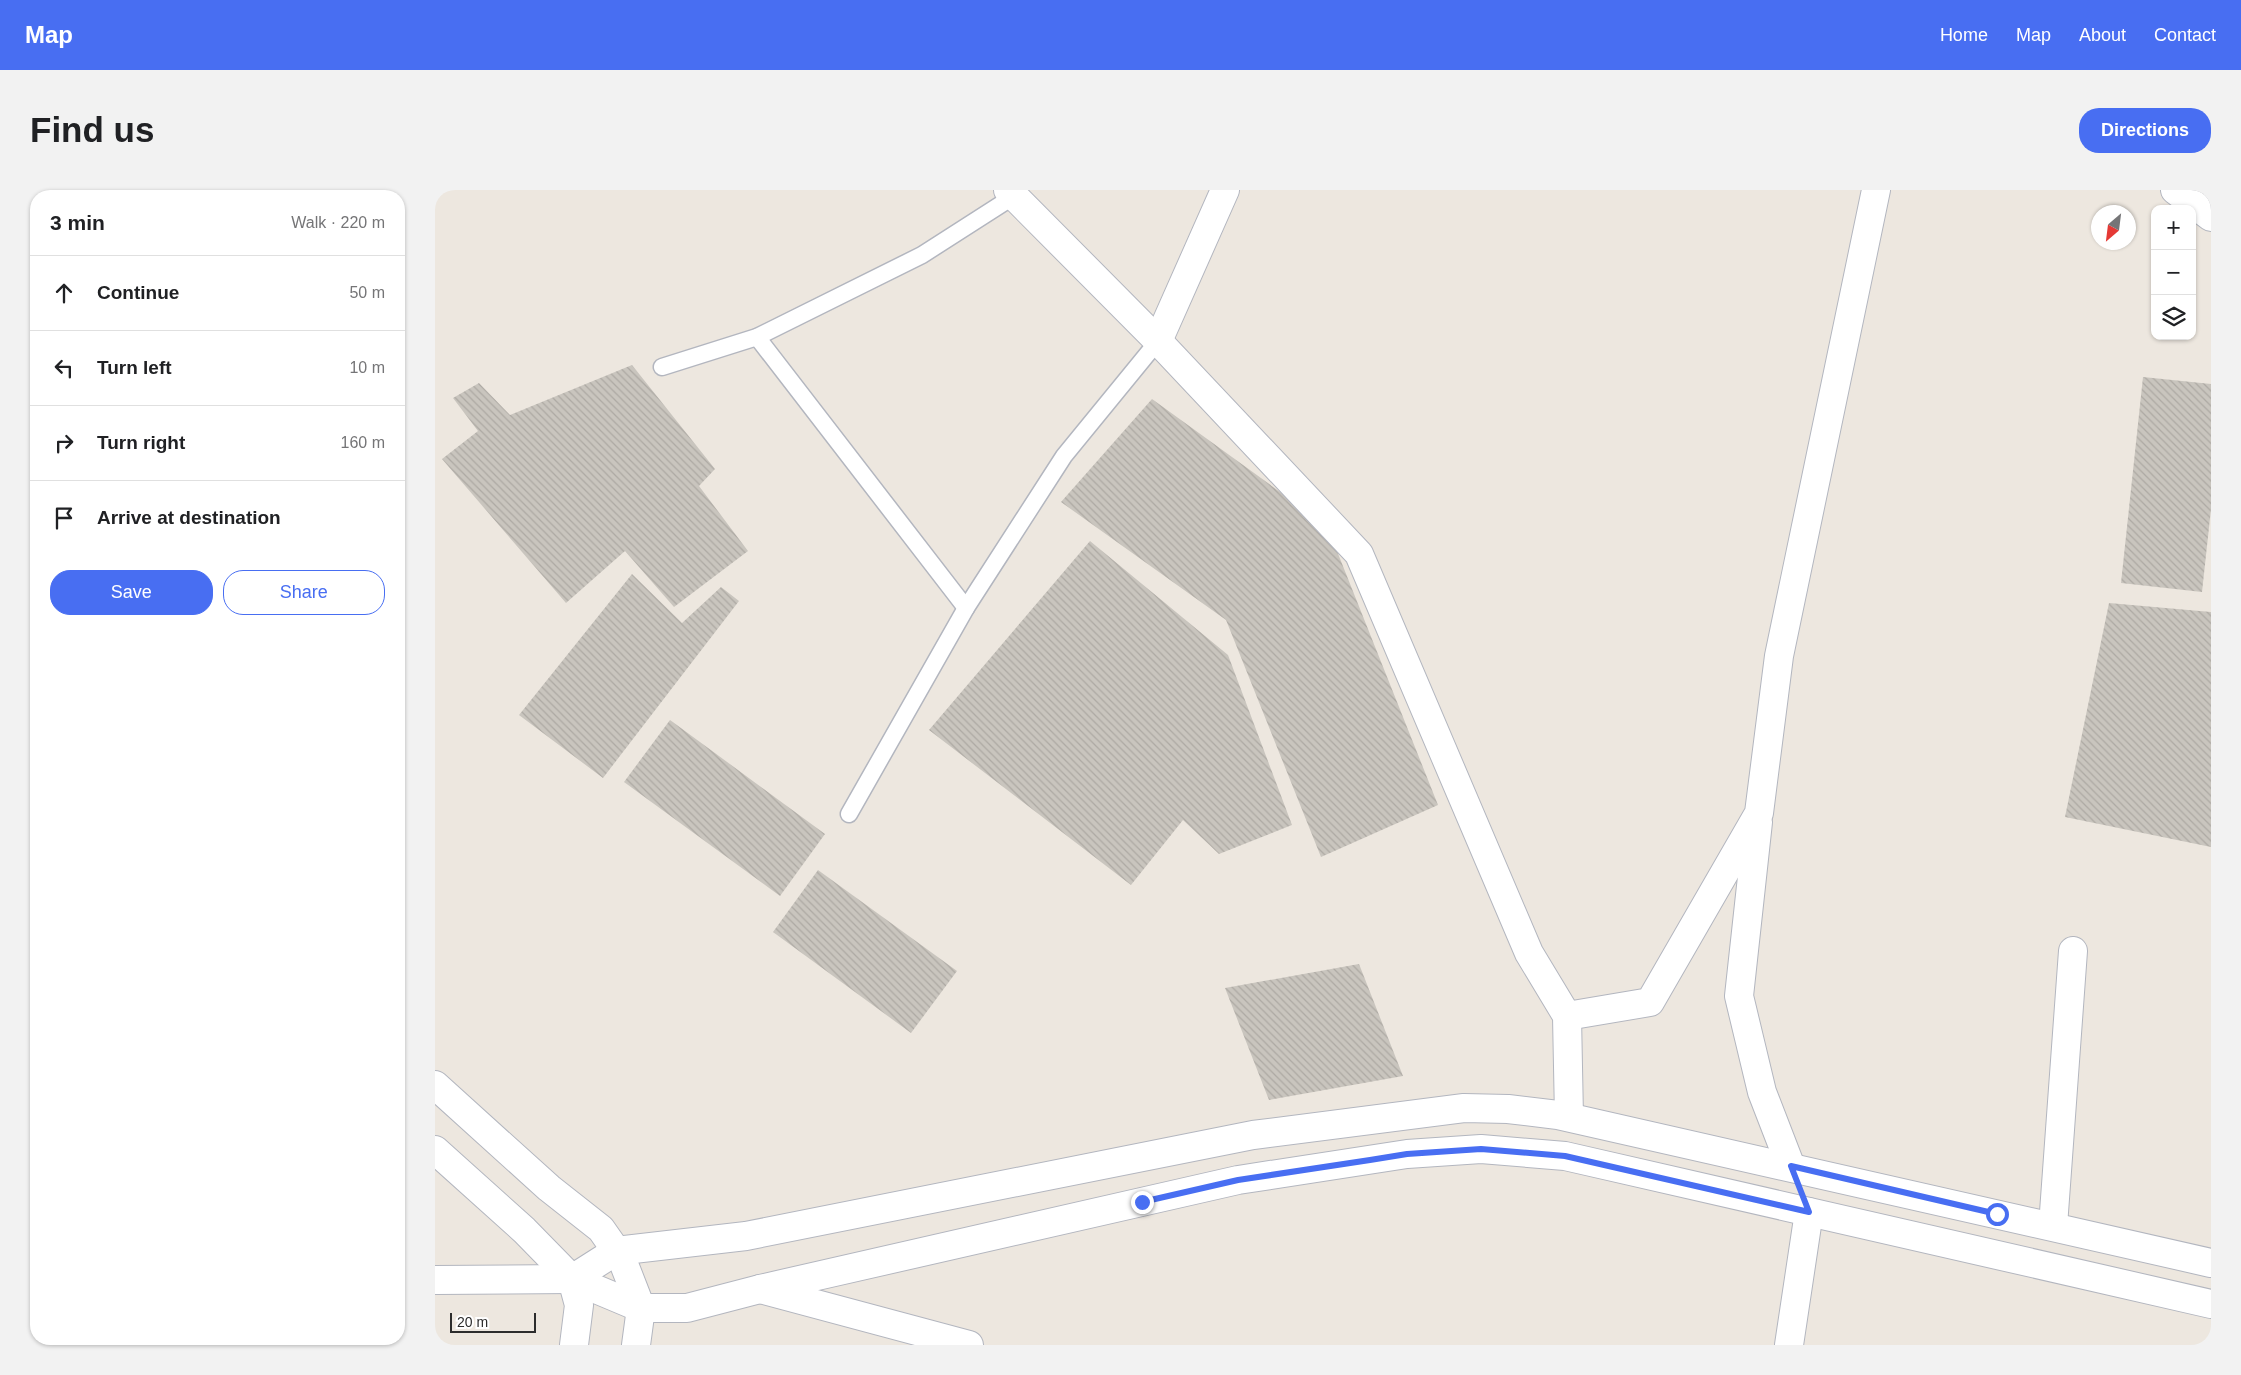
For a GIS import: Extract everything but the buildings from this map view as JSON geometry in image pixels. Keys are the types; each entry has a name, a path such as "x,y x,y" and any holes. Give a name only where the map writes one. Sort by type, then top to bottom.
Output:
{"street":[{"path":"1158,341 1225,190"},
{"path":"1789,1345 1809,1212 1762,1092 1739,996 1759,813 1779,656 1876,190"},
{"path":"2175,190 2211,216"},
{"path":"1011,193 1158,341 1359,554 1529,952 1567,1016 1569,1117"},
{"path":"1567,1016 1650,1002 1759,813"},
{"path":"2053,1226 2073,951"},
{"path":"435,1085 549,1188 601,1229 622,1259 641,1308 636,1345"},
{"path":"435,1280 572,1279 616,1251 746,1236 1253,1135 1464,1108 1508,1109 1569,1117 2211,1263"},
{"path":"435,1150 524,1230 572,1279 641,1308 687,1308 760,1289 1238,1180 1407,1154 1481,1149 1565,1156 2211,1304"},
{"path":"572,1279 579,1305 574,1345"},
{"path":"760,1289 969,1345"}],"lane":[{"path":"662,367 757,337 922,255 1011,193"},
{"path":"757,337 966,608"},
{"path":"849,814 966,608 1065,456 1158,341"}],"route":[{"path":"1142,1202 1238,1180 1407,1154 1481,1149 1565,1156 1809,1212 1791,1166 1997,1214"}]}
